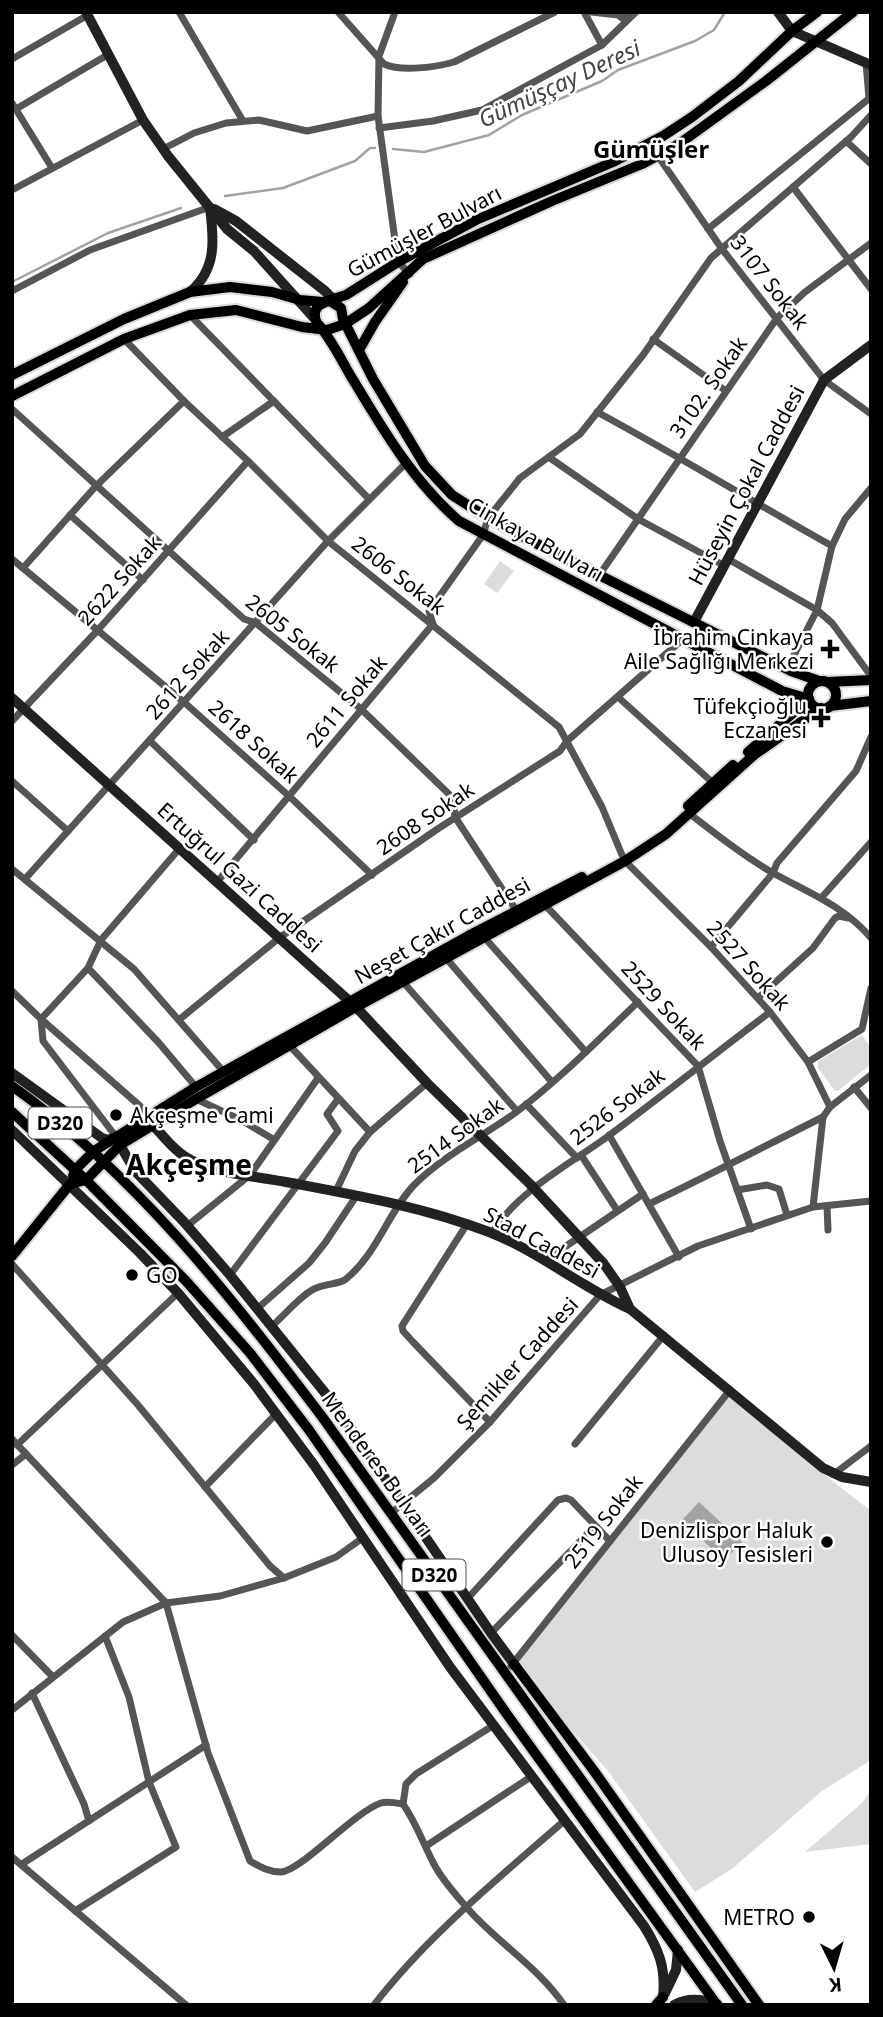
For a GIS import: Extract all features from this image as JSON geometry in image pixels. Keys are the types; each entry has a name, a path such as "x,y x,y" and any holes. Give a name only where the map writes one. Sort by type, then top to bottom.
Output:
{"main road":[{"path":"778,12 793,31 869,64"},
{"name":"Gümüşler Bulvarı","path":"12,375 124,319 190,292 230,287 272,292 300,300 331,301 360,288 398,262 476,220 613,162 663,136 740,81 817,12"},
{"name":"Gümüşler Bulvarı","path":"318,323 334,329 369,308 424,259 658,156 679,144 853,12"},
{"path":"87,14 143,120 163,149 227,229 254,251 318,323"},
{"path":"190,292 202,282 211,257 213,233 210,207"},
{"path":"210,207 236,221 331,301 343,313 344,321"},
{"path":"359,350 409,273"},
{"path":"318,323 316,309 331,301"},
{"path":"12,396 124,339 190,315 236,310 302,327 318,323"},
{"name":"Cinkaya Bulvarı","path":"344,321 373,379 425,466 452,495 488,518 787,669 823,682 871,678"},
{"name":"Cinkaya Bulvarı","path":"318,323 406,463 438,504 459,522 782,691 808,699"},
{"name":"Hüseyin Çokal Caddesi","path":"694,622 824,380 871,345"},
{"path":"826,707 835,693 823,682 810,687 808,699 813,705 826,707 871,701"},
{"name":"Ertuğrul Gazi Caddesi","path":"12,698 353,1005 427,1083 535,1189 604,1264 620,1287 630,1309"},
{"name":"Neşet Çakır Caddesi","path":"150,1121 196,1099 290,1045 516,910 623,858 670,823 808,699"},
{"name":"Neşet Çakır Caddesi","path":"75,1170 94,1151 118,1141 223,1071 403,982 545,905 666,834 754,755 826,707"},
{"path":"12,1073 102,1138 118,1141 135,1171 258,1308 338,1409 491,1633 594,1771 759,2005"},
{"name":"Menderes Bulvarı","path":"12,1086 94,1151 144,1201 235,1304 323,1418 741,2005"},
{"name":"Menderes Bulvarı","path":"12,1112 86,1180 186,1281 250,1353 309,1430 506,1713 717,2005"},
{"name":"Stad Caddesi","path":"150,1121 170,1144 190,1160 230,1173 400,1205 492,1233 600,1296 630,1309 823,1468 834,1474 871,1482"},
{"path":"12,1130 140,1253 178,1293 254,1384 364,1537 450,1667 657,1947 663,1968 659,2001"},
{"name":"Neşet Çakır Caddesi","path":"86,1180 105,1163 118,1141"},
{"path":"12,1256 70,1184 75,1170"},
{"path":"70,1184 86,1180"},
{"path":"659,2001 676,1970 678,1950"},
{"path":"674,2005 684,2000 717,2005"}],"street":[{"path":"179,12 243,121"},
{"path":"338,12 384,64 391,68 443,65 468,57 555,12"},
{"path":"395,12 379,56 378,117 398,262 409,273"},
{"path":"584,12 602,45"},
{"path":"591,12 626,17"},
{"path":"379,128 445,119 482,110 602,45 626,17 636,12"},
{"path":"12,59 87,14"},
{"path":"52,167 14,106 110,54"},
{"path":"708,229 870,97 869,64"},
{"path":"484,535 488,518 520,478 580,434 711,258 846,141 871,115"},
{"path":"163,149 209,128 243,121 272,121 307,131 378,117"},
{"path":"12,190 143,120"},
{"path":"846,141 871,164"},
{"name":"3107 Sokak","path":"658,156 722,249 824,380 871,414"},
{"path":"793,187 871,289"},
{"path":"12,291 90,250 210,207"},
{"name":"3102. Sokak","path":"600,574 776,318 805,292 871,243"},
{"path":"190,315 369,499"},
{"name":"2606 Sokak","path":"124,339 328,541 559,727 602,807 623,858"},
{"path":"653,339 726,391"},
{"path":"23,568 96,486 184,401"},
{"path":"222,437 274,401"},
{"name":"2605 Sokak","path":"12,409 244,619 256,623 362,709 453,798 455,817 516,910"},
{"path":"597,412 681,457 757,505 832,546"},
{"path":"550,458 638,519 817,610 832,623 871,678"},
{"name":"2622 Sokak","path":"12,721 97,631 248,461"},
{"name":"2612 Sokak","path":"25,879 328,541 406,463"},
{"path":"787,669 817,610 832,546 845,519 871,488"},
{"path":"70,515 143,580"},
{"name":"2611 Sokak","path":"216,882 433,624 429,611 484,535"},
{"name":"2618 Sokak","path":"12,559 185,703 372,875"},
{"name":"2608 Sokak","path":"180,1019 279,938 455,817 560,751 567,741 683,639"},
{"path":"618,697 713,783"},
{"path":"150,741 254,840"},
{"path":"712,947 773,873 777,863 856,771 870,742"},
{"path":"12,781 68,831"},
{"path":"690,814 726,843 773,873 822,897 856,922 871,938"},
{"path":"822,897 871,842"},
{"path":"118,1141 43,1041 41,1019 88,968 101,940 180,849"},
{"name":"2527 Sokak","path":"623,858 712,947 770,1012 808,1062 830,1107"},
{"path":"12,869 134,969 223,1071"},
{"name":"2529 Sokak","path":"545,905 698,1066 751,1229"},
{"path":"758,998 805,955 835,918 846,917 871,925"},
{"path":"484,937 586,1052"},
{"path":"446,958 551,1082"},
{"path":"88,968 159,1043 196,1087"},
{"path":"403,982 517,1111"},
{"path":"808,1062 862,1029 871,988"},
{"path":"12,991 140,1106 150,1121"},
{"name":"2514 Sokak","path":"272,1326 310,1291 325,1283 342,1282 346,1279 360,1266 415,1184 465,1145 526,1104 638,1002"},
{"name":"2526 Sokak","path":"492,1233 503,1215 535,1189 770,1012"},
{"path":"290,1045 370,1132"},
{"path":"813,1207 823,1117 830,1107 871,1075"},
{"path":"187,1226 250,1175 318,1077"},
{"path":"336,1191 355,1151 370,1132 427,1083"},
{"path":"854,1087 871,1108"},
{"path":"230,1275 338,1131 327,1114 338,1098"},
{"path":"196,1099 273,1139"},
{"path":"526,1104 579,1157 617,1210"},
{"path":"649,1204 729,1167 748,1154 823,1117"},
{"path":"609,1135 679,1257"},
{"path":"737,1190 766,1185 779,1189 787,1215"},
{"path":"543,1262 643,1194"},
{"path":"258,1308 309,1262 357,1195"},
{"name":"Şemikler Caddesi","path":"390,1514 434,1478 491,1422 600,1296 698,1246 813,1207 871,1201"},
{"path":"827,1206 828,1230"},
{"path":"467,1224 403,1321 403,1331 491,1422"},
{"path":"12,1264 101,1363 270,1566 284,1578"},
{"path":"178,1293 15,1442 166,1603 206,1745 250,1861 265,1870 284,1872 295,1867 325,1841 383,1802 403,1804"},
{"path":"575,1444 664,1335"},
{"name":"2519 Sokak","path":"503,1671 514,1664 730,1390"},
{"path":"205,1487 275,1415"},
{"path":"834,1474 871,1446"},
{"path":"12,1465 26,1454"},
{"path":"467,1599 558,1500 572,1500 610,1541"},
{"path":"491,1633 595,1526"},
{"path":"12,1710 123,1622 166,1603 220,1596 284,1578 337,1557 364,1537"},
{"path":"12,1635 53,1677"},
{"path":"75,1911 176,1847 149,1782 129,1698 105,1636"},
{"path":"33,1693 84,1804 89,1821"},
{"path":"494,1725 416,1774 406,1784 403,1804 415,1821 436,1868 466,1907 490,1933 536,1974 564,2005"},
{"path":"22,1864 206,1745"},
{"path":"426,1846 532,1776"},
{"path":"373,2005 386,1988 466,1907 564,1821"},
{"path":"12,1857 186,2005"}],"shaded area":[{"path":"500,561 514,571 497,593 484,584"},
{"path":"862,1035 871,1048 871,1064 835,1091 818,1068 818,1061"},
{"path":"730,1390 826,1476 871,1511 871,1757 868,1762 822,1791 733,1868 695,1892 608,1771 514,1664"},
{"path":"699,1502 742,1542 724,1561 682,1520"},
{"path":"871,1790 871,1844 805,1852 862,1803"}],"waterway":[{"name":"Gümüşçay Deresi","path":"393,149 424,152 489,135 522,115 602,81 618,70 695,41 714,30 725,12"},
{"name":"Gümüşçay Deresi","path":"225,196 283,188 355,161 370,148 375,148"},
{"name":"Gümüşçay Deresi","path":"12,282 108,233 181,208"}],"place":[{"name":"İbrahim Cinkaya Aile Sağlığı Merkezi","path":"830,649"},
{"name":"Tüfekçioğlu Eczanesi","path":"821,718"},
{"name":"Akçeşme Cami","path":"116,1115"},
{"name":"GO","path":"132,1275"},
{"name":"Denizlispor Haluk Ulusoy Tesisleri","path":"827,1542"},
{"name":"METRO","path":"809,1917"}],"district":[{"name":"Gümüşler","path":"651,148"},
{"name":"Akçeşme","path":"189,1164"}]}
